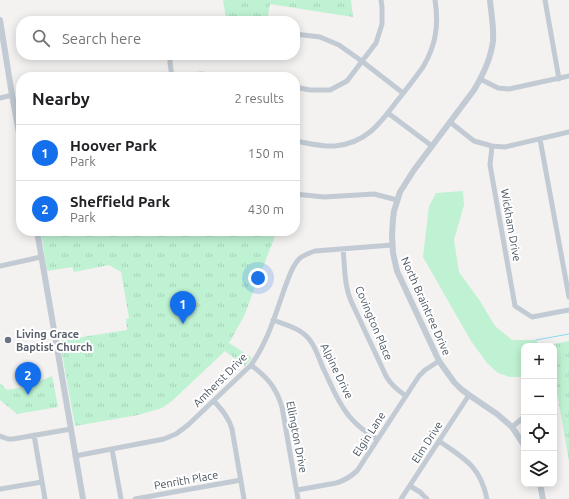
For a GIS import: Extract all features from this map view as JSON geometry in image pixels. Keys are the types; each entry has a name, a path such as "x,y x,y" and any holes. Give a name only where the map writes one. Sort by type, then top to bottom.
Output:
{"street":[{"path":"300,88 310,90 330,90 347,81 376,43 382,24 381,0"},
{"path":"300,142 327,146 341,145 364,136 379,124 424,67 429,57 436,35 435,0"},
{"name":"North Braintree Drive","path":"490,0 493,40 488,61 474,90 409,177 400,192 393,219 392,245 397,271 439,362 454,382 469,396 497,414 512,427 521,440"},
{"path":"545,0 559,79"},
{"path":"0,20 16,117"},
{"path":"300,35 320,37 339,45 403,93"},
{"path":"170,60 171,72"},
{"path":"480,79 498,88 509,90 569,76"},
{"path":"0,98 12,96"},
{"path":"388,113 432,146"},
{"path":"450,122 474,141 492,146 506,146 569,132"},
{"path":"540,138 569,297"},
{"name":"Wickham Drive","path":"492,146 490,165 515,306 532,317 569,310"},
{"path":"300,195 324,197 374,194 398,200"},
{"path":"38,236 83,499"},
{"name":"Amherst Drive","path":"75,456 155,442 170,437 182,430 251,365 264,343 292,269 300,258 309,253 315,252 392,245"},
{"name":"Covington Place","path":"343,249 346,283 351,301 386,376 394,386 406,396"},
{"path":"0,266 41,257"},
{"name":"Alpine Drive","path":"273,320 298,330 308,338 343,408 356,424 377,439"},
{"name":"Elgin Lane","path":"297,490 336,483 347,479 357,471 419,376 425,370 439,362"},
{"name":"Ellington Drive","path":"251,365 268,379 277,392 280,400 284,414 298,499"},
{"name":"Elm Drive","path":"401,499 469,396"},
{"path":"214,401 224,412 232,429 244,499"},
{"path":"512,427 521,420"},
{"path":"0,436 13,439 71,429"},
{"path":"34,435 45,499"},
{"path":"440,441 472,466 482,481 487,499"},
{"path":"112,449 121,499"},
{"name":"Penrith Place","path":"134,499 241,480"},
{"path":"0,489 42,482"},
{"path":"410,486 420,492 427,499"},
{"path":"541,487 543,499"},
{"path":"173,492 175,499"}],"green space":[{"path":"223,0 351,0 353,17 270,4 268,16 226,16"},
{"path":"463,191 464,205 454,240 459,272 480,301 495,326 512,340 536,340 538,343 521,343 521,377 510,377 498,373 487,363 471,341 423,257 429,206 436,193"},
{"path":"42,236 275,236 244,316 229,343 252,358 245,366 225,351 172,401 162,408 138,415 75,426 60,343 63,340 127,330 126,319 129,318 121,272 109,265 74,272 72,267 47,271"},
{"path":"569,341 569,462 557,392 557,343"},
{"path":"52,376 58,407 17,414 0,400 0,383 7,390 28,386"}],"waterway":[{"path":"536,340 569,334"}],"place":[{"name":"Hoover Park","path":"183,324"},
{"name":"Living Grace Baptist Church","path":"8,340"},
{"name":"Sheffield Park","path":"28,395"}]}
